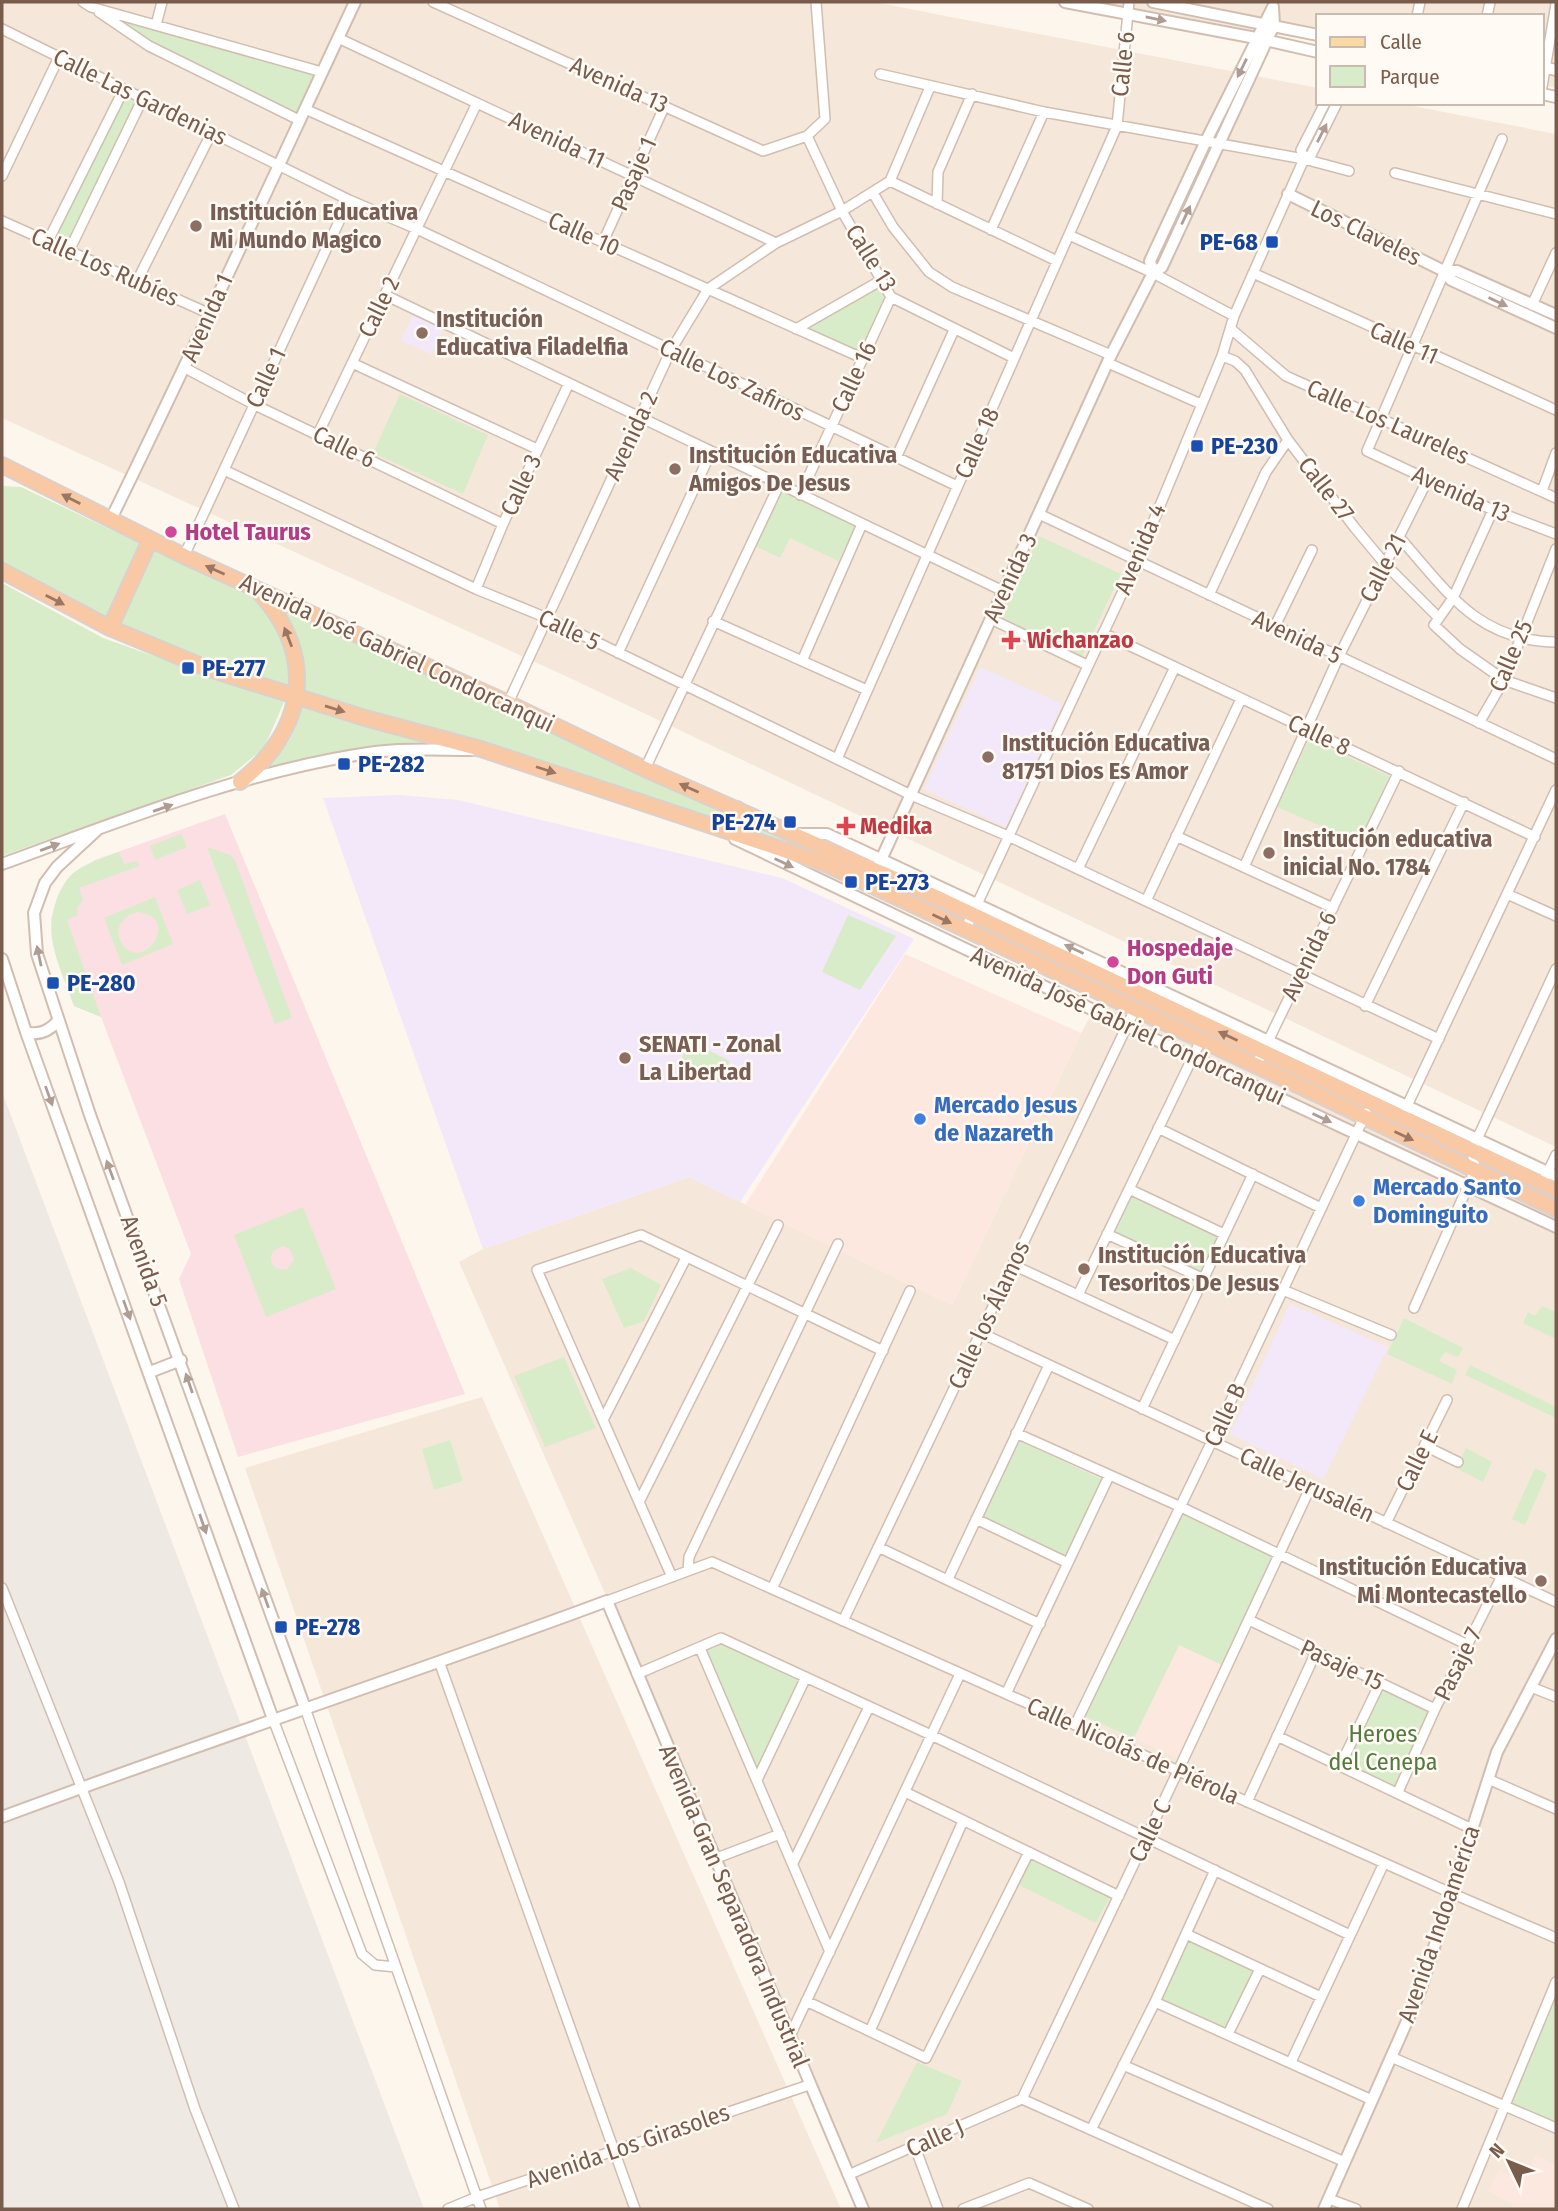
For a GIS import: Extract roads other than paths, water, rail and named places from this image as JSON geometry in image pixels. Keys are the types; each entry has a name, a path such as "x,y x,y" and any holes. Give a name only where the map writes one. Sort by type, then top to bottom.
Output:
{"highway":[{"name":"Avenida José Gabriel Condorcanqui","path":"2,465 150,540 508,703 645,769 797,834 879,864 1266,1046 1367,1110 1475,1170 1556,1209"},
{"path":"2,477 32,479"},
{"path":"110,628 150,540"},
{"name":"Avenida José Gabriel Condorcanqui","path":"2,571 110,628 209,669 365,718 481,749 826,864 1256,1066 1367,1110 1404,1113 1551,1180"},
{"path":"240,782 260,766 277,746 289,722 296,696 296,666 289,637 276,610 255,588"}],"main road":[{"path":"729,830 737,809"}],"street":[{"path":"156,25 162,2"},
{"name":"Avenida 1","path":"111,519 185,368 208,313 355,2"},
{"name":"Avenida 13","path":"433,2 763,151 807,136"},
{"path":"807,136 825,119 816,2"},
{"path":"1065,2 1129,8 1316,52"},
{"path":"1153,2 1316,35"},
{"path":"87,4 322,72"},
{"path":"87,4 149,46 299,120"},
{"path":"1220,145 1269,24 1273,4"},
{"path":"1548,68 1556,4"},
{"name":"Calle 6","path":"1117,126 1129,8"},
{"name":"Calle Las Gardenias","path":"2,29 278,164"},
{"name":"Avenida 11","path":"338,38 776,243"},
{"path":"1205,143 1262,39"},
{"path":"2,176 59,57"},
{"path":"880,74 1044,112 1304,159 1349,171"},
{"path":"930,87 890,181 1057,261"},
{"path":"48,242 124,89"},
{"path":"937,204 937,172 972,94"},
{"path":"69,251 143,98"},
{"name":"Calle 2","path":"318,434 477,103"},
{"name":"Pasaje 1","path":"603,242 665,105"},
{"path":"1304,159 1301,150 1324,105"},
{"path":"1304,159 1311,155 1336,105"},
{"name":"Calle 10","path":"305,109 862,358"},
{"path":"991,230 1044,112"},
{"name":"Calle 18","path":"837,759 1117,126"},
{"path":"136,281 212,132"},
{"name":"Calle 13","path":"807,136 842,211 891,297 1014,358"},
{"path":"1380,418 1502,139"},
{"name":"Avenida 3","path":"1153,273 1150,261 1205,143"},
{"name":"Avenida 3","path":"870,884 1109,359 1153,273 1162,267 1220,145"},
{"name":"Avenida 4","path":"965,930 1137,561 1222,356 1234,316 1304,159"},
{"name":"Calle Los Zafiros","path":"278,164 349,200 417,229 957,486"},
{"path":"1395,173 1556,214"},
{"name":"Avenida 2","path":"508,703 671,350 708,289 776,243 842,211 890,181"},
{"path":"873,193 893,227 929,272 952,287 1031,320 1201,404"},
{"name":"Los Claveles","path":"1288,194 1444,271 1451,280 1556,328"},
{"name":"Calle 1","path":"184,556 349,200"},
{"name":"Calle Los Rubíes","path":"2,221 208,313"},
{"path":"1069,235 1153,273 1234,316"},
{"path":"1532,304 1556,253"},
{"name":"Los Claveles","path":"1444,271 1457,271 1556,315"},
{"name":"Calle 11","path":"1253,273 1556,411"},
{"path":"796,329 880,281"},
{"path":"385,295 1003,592"},
{"name":"Calle 16","path":"800,495 891,297"},
{"name":"Calle Los Laureles","path":"1231,329 1286,376 1556,498"},
{"path":"896,458 954,330"},
{"name":"Calle 27","path":"1222,356 1235,361 1245,370 1288,440 1385,564 1439,618 1434,625 1460,649 1504,680"},
{"path":"352,363 537,449"},
{"name":"Calle 6","path":"185,368 253,404 503,524"},
{"name":"Calle 3","path":"476,589 503,524 569,383"},
{"name":"Avenida 13","path":"1380,418 1367,451 1493,510 1556,534"},
{"path":"1209,595 1266,472 1288,440"},
{"path":"618,653 710,452"},
{"path":"1542,491 1556,453"},
{"name":"Calle 5","path":"224,470 476,589 547,618 911,795 1008,836 1439,1039"},
{"name":"Calle 21","path":"1244,867 1339,656 1428,479"},
{"path":"645,769 779,485"},
{"path":"1439,618 1453,598 1493,510"},
{"name":"Avenida 5","path":"1038,514 1556,759"},
{"path":"802,661 862,524"},
{"path":"1399,537 1453,598 1486,626 1519,639 1556,642"},
{"name":"Calle 25","path":"1479,723 1504,680 1556,549"},
{"path":"1275,626 1312,550"},
{"path":"991,619 1087,665"},
{"path":"713,621 867,690"},
{"name":"Calle 8","path":"1103,633 1535,837"},
{"path":"1078,869 1175,667"},
{"path":"1504,680 1556,698"},
{"path":"1146,901 1241,699"},
{"path":"2,864 240,782 311,763 378,752 481,749"},
{"name":"Avenida 6","path":"1256,1066 1399,771"},
{"path":"1404,1113 1556,790"},
{"path":"1365,1006 1464,802"},
{"name":"Avenida José Gabriel Condorcanqui","path":"702,821 806,874 1556,1227"},
{"name":"Avenida 5","path":"98,829 57,867 45,883 34,913 37,954 58,1021 305,1708"},
{"path":"1176,836 1333,908"},
{"path":"1507,894 1556,916"},
{"name":"Avenida 5","path":"2,959 273,1719"},
{"path":"1414,1308 1475,1170 1475,1145 1556,969"},
{"name":"Calle los Álamos","path":"843,1621 1135,1009"},
{"path":"26,1032 44,1032 58,1021"},
{"path":"1078,1294 1200,1040"},
{"name":"Avenida José Gabriel Condorcanqui","path":"1266,1046 1404,1113"},
{"name":"Calle B","path":"1075,1725 1181,1507 1367,1110"},
{"path":"1158,1128 1321,1208"},
{"path":"1551,1180 1556,1154"},
{"path":"1142,1409 1253,1174"},
{"path":"1129,1189 1224,1234"},
{"path":"639,1502 778,1225"},
{"path":"1107,1234 1203,1279"},
{"path":"672,1577 537,1270 641,1235 883,1351"},
{"path":"2,1817 273,1719 440,1664 688,1571 689,1557 838,1244"},
{"path":"603,1420 686,1258"},
{"path":"1013,1265 1175,1340"},
{"path":"1283,1290 1391,1335"},
{"path":"772,1589 910,1291"},
{"name":"Calle Jerusalén","path":"981,1333 1556,1602"},
{"path":"150,1373 181,1360"},
{"path":"948,1579 1049,1365"},
{"name":"Calle E","path":"1386,1522 1447,1400"},
{"path":"1016,1433 1181,1507 1468,1644"},
{"path":"1425,1446 1458,1462"},
{"path":"1006,1694 1109,1476"},
{"name":"Calle C","path":"1022,2099 1311,1486"},
{"path":"976,1519 1068,1563"},
{"path":"878,1547 1040,1624"},
{"name":"Calle Nicolás de Piérola","path":"688,1571 712,1562 1451,1894 1556,1938"},
{"name":"Pasaje 7","path":"1398,1792 1502,1576"},
{"path":"2,1588 119,1882 195,2109 234,2209"},
{"name":"Avenida Gran Separadora Industrial","path":"607,1601 863,2209"},
{"name":"Pasaje 15","path":"1249,1620 1436,1709"},
{"path":"637,1674 721,1638 931,1735 1350,1936"},
{"name":"Avenida Indoamérica","path":"1326,2204 1419,1994 1497,1752 1556,1639"},
{"path":"700,1648 830,1952"},
{"path":"1247,1802 1316,1652"},
{"path":"440,1664 635,2209"},
{"path":"789,2038 960,1674"},
{"path":"757,1780 806,1677"},
{"path":"1340,1766 1380,1683"},
{"path":"1531,1687 1556,1697"},
{"path":"793,1863 869,1707"},
{"path":"305,1708 481,2209"},
{"path":"273,1719 362,1954 375,1965 396,1967"},
{"path":"1277,1736 1472,1829"},
{"path":"1488,1779 1556,1809"},
{"path":"905,1793 1119,1896"},
{"path":"870,2031 963,1821"},
{"path":"714,1859 780,1834"},
{"path":"806,2001 926,2058 1029,1852"},
{"path":"1291,2062 1384,1863"},
{"path":"1091,2130 1155,2002 1215,1870"},
{"path":"1185,1934 1321,1997"},
{"path":"1228,2034 1260,1969"},
{"path":"1462,2209 1556,1982"},
{"path":"1155,2002 1372,2100"},
{"path":"1391,2057 1556,2128"},
{"path":"1123,2065 1345,2162"},
{"name":"Avenida Los Girasoles","path":"448,2209 809,2085"},
{"path":"1022,2099 1268,2209"},
{"name":"Calle J","path":"848,2175 1022,2099"},
{"path":"915,2147 938,2209"},
{"path":"963,2209 1029,2183 1088,2209"},
{"path":"1326,2204 1356,2209"}],"place":[{"name":"Institución Educativa Mi Mundo Magico","path":"196,226"},
{"name":"PE-68","path":"1272,242"},
{"name":"Institución Educativa Filadelfia","path":"422,333"},
{"name":"PE-230","path":"1197,446"},
{"name":"Institución Educativa Amigos De Jesus","path":"675,469"},
{"name":"Hotel Taurus","path":"171,532"},
{"name":"Wichanzao","path":"1011,640"},
{"name":"PE-277","path":"188,668"},
{"name":"Institución Educativa 81751 Dios Es Amor","path":"988,757"},
{"name":"PE-282","path":"344,764"},
{"name":"PE-274","path":"790,822"},
{"name":"Medika","path":"846,826"},
{"name":"Institución educativa inicial No. 1784","path":"1269,853"},
{"name":"PE-273","path":"851,882"},
{"name":"Hospedaje Don Guti","path":"1113,962"},
{"name":"PE-280","path":"53,983"},
{"name":"SENATI - Zonal La Libertad","path":"625,1058"},
{"name":"Mercado Jesus de Nazareth","path":"920,1119"},
{"name":"Mercado Santo Dominguito","path":"1359,1201"},
{"name":"Institución Educativa Tesoritos De Jesus","path":"1084,1269"},
{"name":"Institución Educativa Mi Montecastello","path":"1541,1581"},
{"name":"PE-278","path":"281,1627"}],"park label":[{"name":"Heroes del Cenepa","path":"1383,1748"}]}
